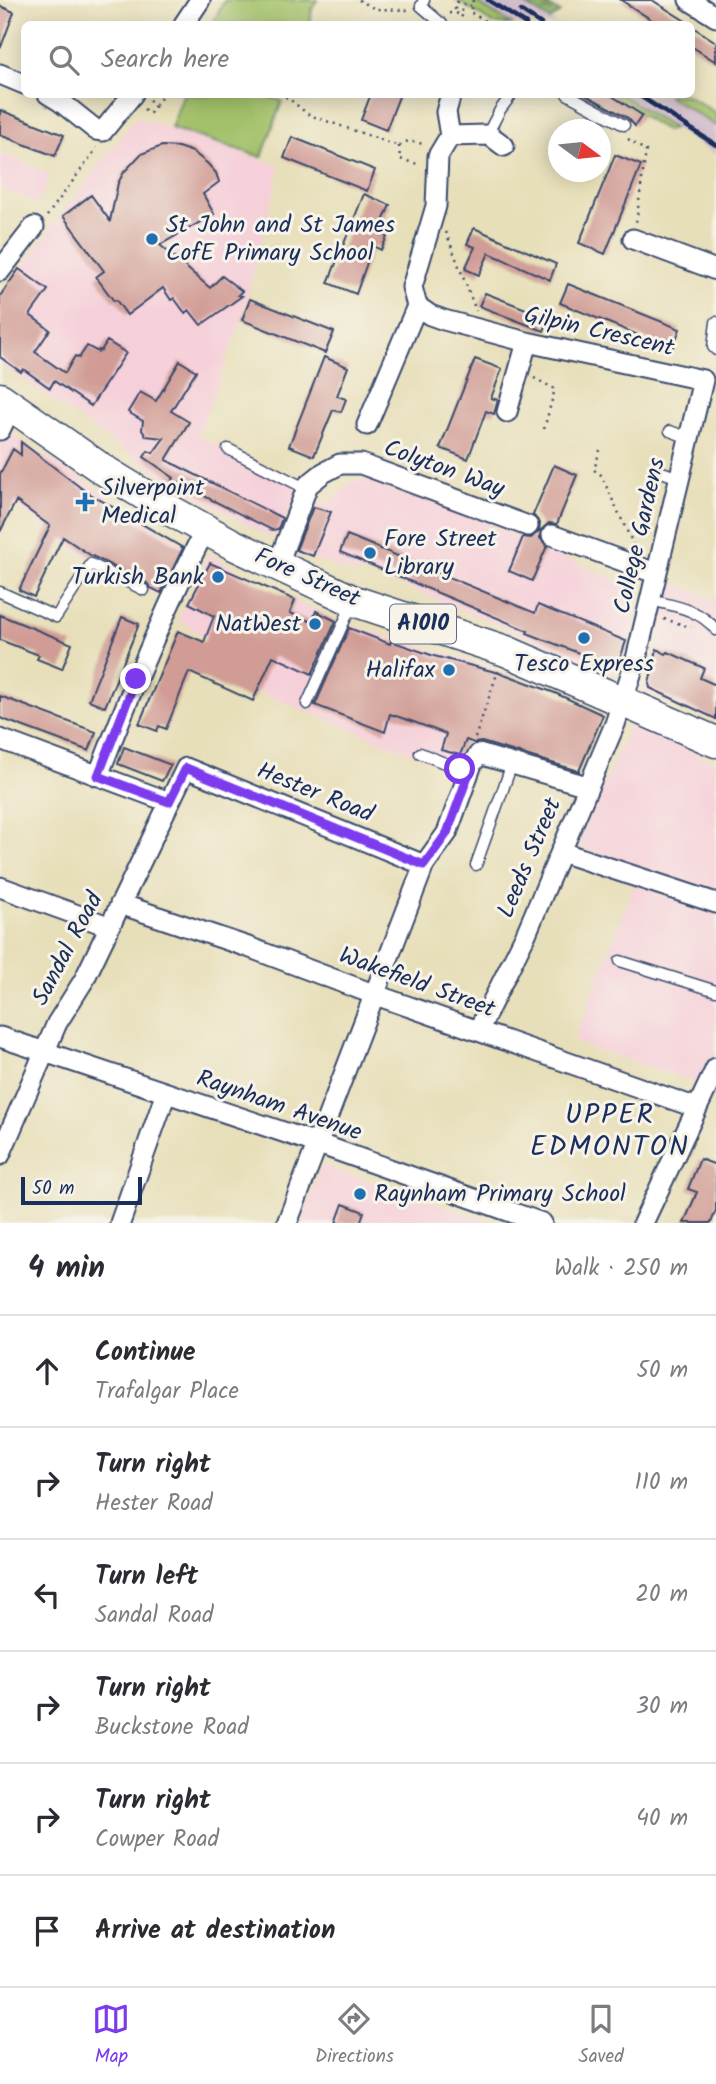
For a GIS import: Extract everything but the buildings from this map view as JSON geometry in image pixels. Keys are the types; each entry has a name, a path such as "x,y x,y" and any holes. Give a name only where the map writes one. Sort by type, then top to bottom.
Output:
{"main road":[{"name":"Fore Street","path":"4,412 205,530 354,601 506,651 716,742"}],"street":[{"path":"186,21 200,0"},
{"path":"689,0 716,17"},
{"path":"0,74 21,83"},
{"path":"54,98 101,138 139,99"},
{"path":"367,425 417,306 411,287 436,206 438,156 450,136 446,112 450,98"},
{"path":"450,136 487,135 503,146"},
{"path":"4,260 34,227"},
{"path":"633,239 716,270"},
{"name":"Gilpin Crescent","path":"417,306 430,315 527,342 704,377"},
{"path":"507,412 527,342"},
{"name":"College Gardens","path":"623,703 704,377"},
{"name":"Colyton Way","path":"316,479 340,464 361,464 528,526"},
{"path":"278,565 316,479"},
{"path":"98,776 136,679 205,530"},
{"path":"552,535 655,573"},
{"name":"Leeds Street","path":"478,1031 526,934 623,703"},
{"path":"0,738 169,802"},
{"path":"287,1223 424,865 447,833 464,771 479,754 587,786"},
{"name":"Sandal Road","path":"0,1155 57,1023 84,980 186,768"},
{"name":"Hester Road","path":"186,768 424,865"},
{"path":"561,852 716,903"},
{"path":"0,887 108,926"},
{"name":"Wakefield Street","path":"120,904 248,947 478,1031 705,1103"},
{"name":"Raynham Avenue","path":"0,1037 316,1143 542,1223"},
{"path":"643,1223 705,1103 716,1069"},
{"path":"120,1223 166,1093"}],"lane":[{"path":"423,3 439,21"},
{"path":"487,135 499,110 509,98"},
{"path":"574,98 624,125"},
{"path":"716,322 712,341 716,350"},
{"path":"670,431 689,438"},
{"path":"228,449 299,485 316,479"},
{"path":"656,470 679,478"},
{"path":"0,592 56,617 91,564 145,590"},
{"path":"650,600 696,612 716,630"},
{"path":"307,704 354,601"},
{"path":"420,753 464,771"},
{"path":"476,865 512,764"},
{"path":"620,961 716,991"}],"path":[{"path":"359,0 376,9 414,9 423,3"},
{"path":"473,0 470,12 484,21"},
{"path":"461,21 463,11 455,9 457,2 471,6"},
{"path":"139,99 150,113 161,98"},
{"path":"288,98 309,115 399,145 408,141 430,146"},
{"path":"139,99 156,104"},
{"path":"624,125 628,139 646,151 633,239"},
{"path":"34,227 41,223 101,138"},
{"path":"399,145 400,159 437,170"},
{"path":"436,206 484,331"},
{"path":"519,370 555,389 544,429"},
{"path":"600,450 594,470 601,475 637,552"},
{"path":"464,771 500,665"}],"shaded area":[{"path":"472,0 518,0 552,21 506,21"},
{"path":"626,98 672,98 716,126 716,155"},
{"path":"136,117 280,166 241,322 198,436 299,485 280,534 269,537 153,470 0,364 0,301 35,249"},
{"path":"0,153 50,174 38,204 0,188"},
{"path":"0,424 188,547 163,599 74,549 0,494"},
{"path":"353,480 390,480 640,591 633,629 619,674 370,573 350,572 287,550 308,499 326,506"},
{"path":"209,553 255,582 340,622 495,668 459,758 456,758 449,774 443,766 236,683 241,659 178,620"},
{"path":"672,581 716,601 716,721 643,691"},
{"path":"631,722 716,763 716,1089 574,1042 640,869 577,846"},
{"name":"Raynham Primary School","path":"322,1165 495,1223 301,1223"}],"green space":[{"path":"225,0 317,0 310,21 214,21"},
{"path":"456,0 472,0 506,21 489,21"},
{"path":"518,0 540,0 560,13 550,20"},
{"path":"182,98 272,98 282,101 262,157 171,128"},
{"path":"614,98 626,98 673,128 667,131"},
{"path":"672,98 692,98 716,113 716,126"}],"railway":[{"path":"488,0 521,21"},
{"path":"521,11 536,21"},
{"path":"643,98 716,145"}],"place":[{"name":"St John and St James CofE Primary School","path":"152,239"},
{"name":"Silverpoint Medical","path":"85,502"},
{"name":"Fore Street Library","path":"370,553"},
{"name":"Turkish Bank","path":"218,577"},
{"name":"NatWest","path":"315,624"},
{"name":"Tesco Express","path":"584,638"},
{"name":"Halifax","path":"449,670"},
{"name":"Raynham Primary School","path":"360,1194"}],"district":[{"name":"UPPER EDMONTON","path":"610,1131"}],"route":[{"path":"136,679 98,776 169,802 186,768 424,865 447,833 469,773 460,769"}]}
